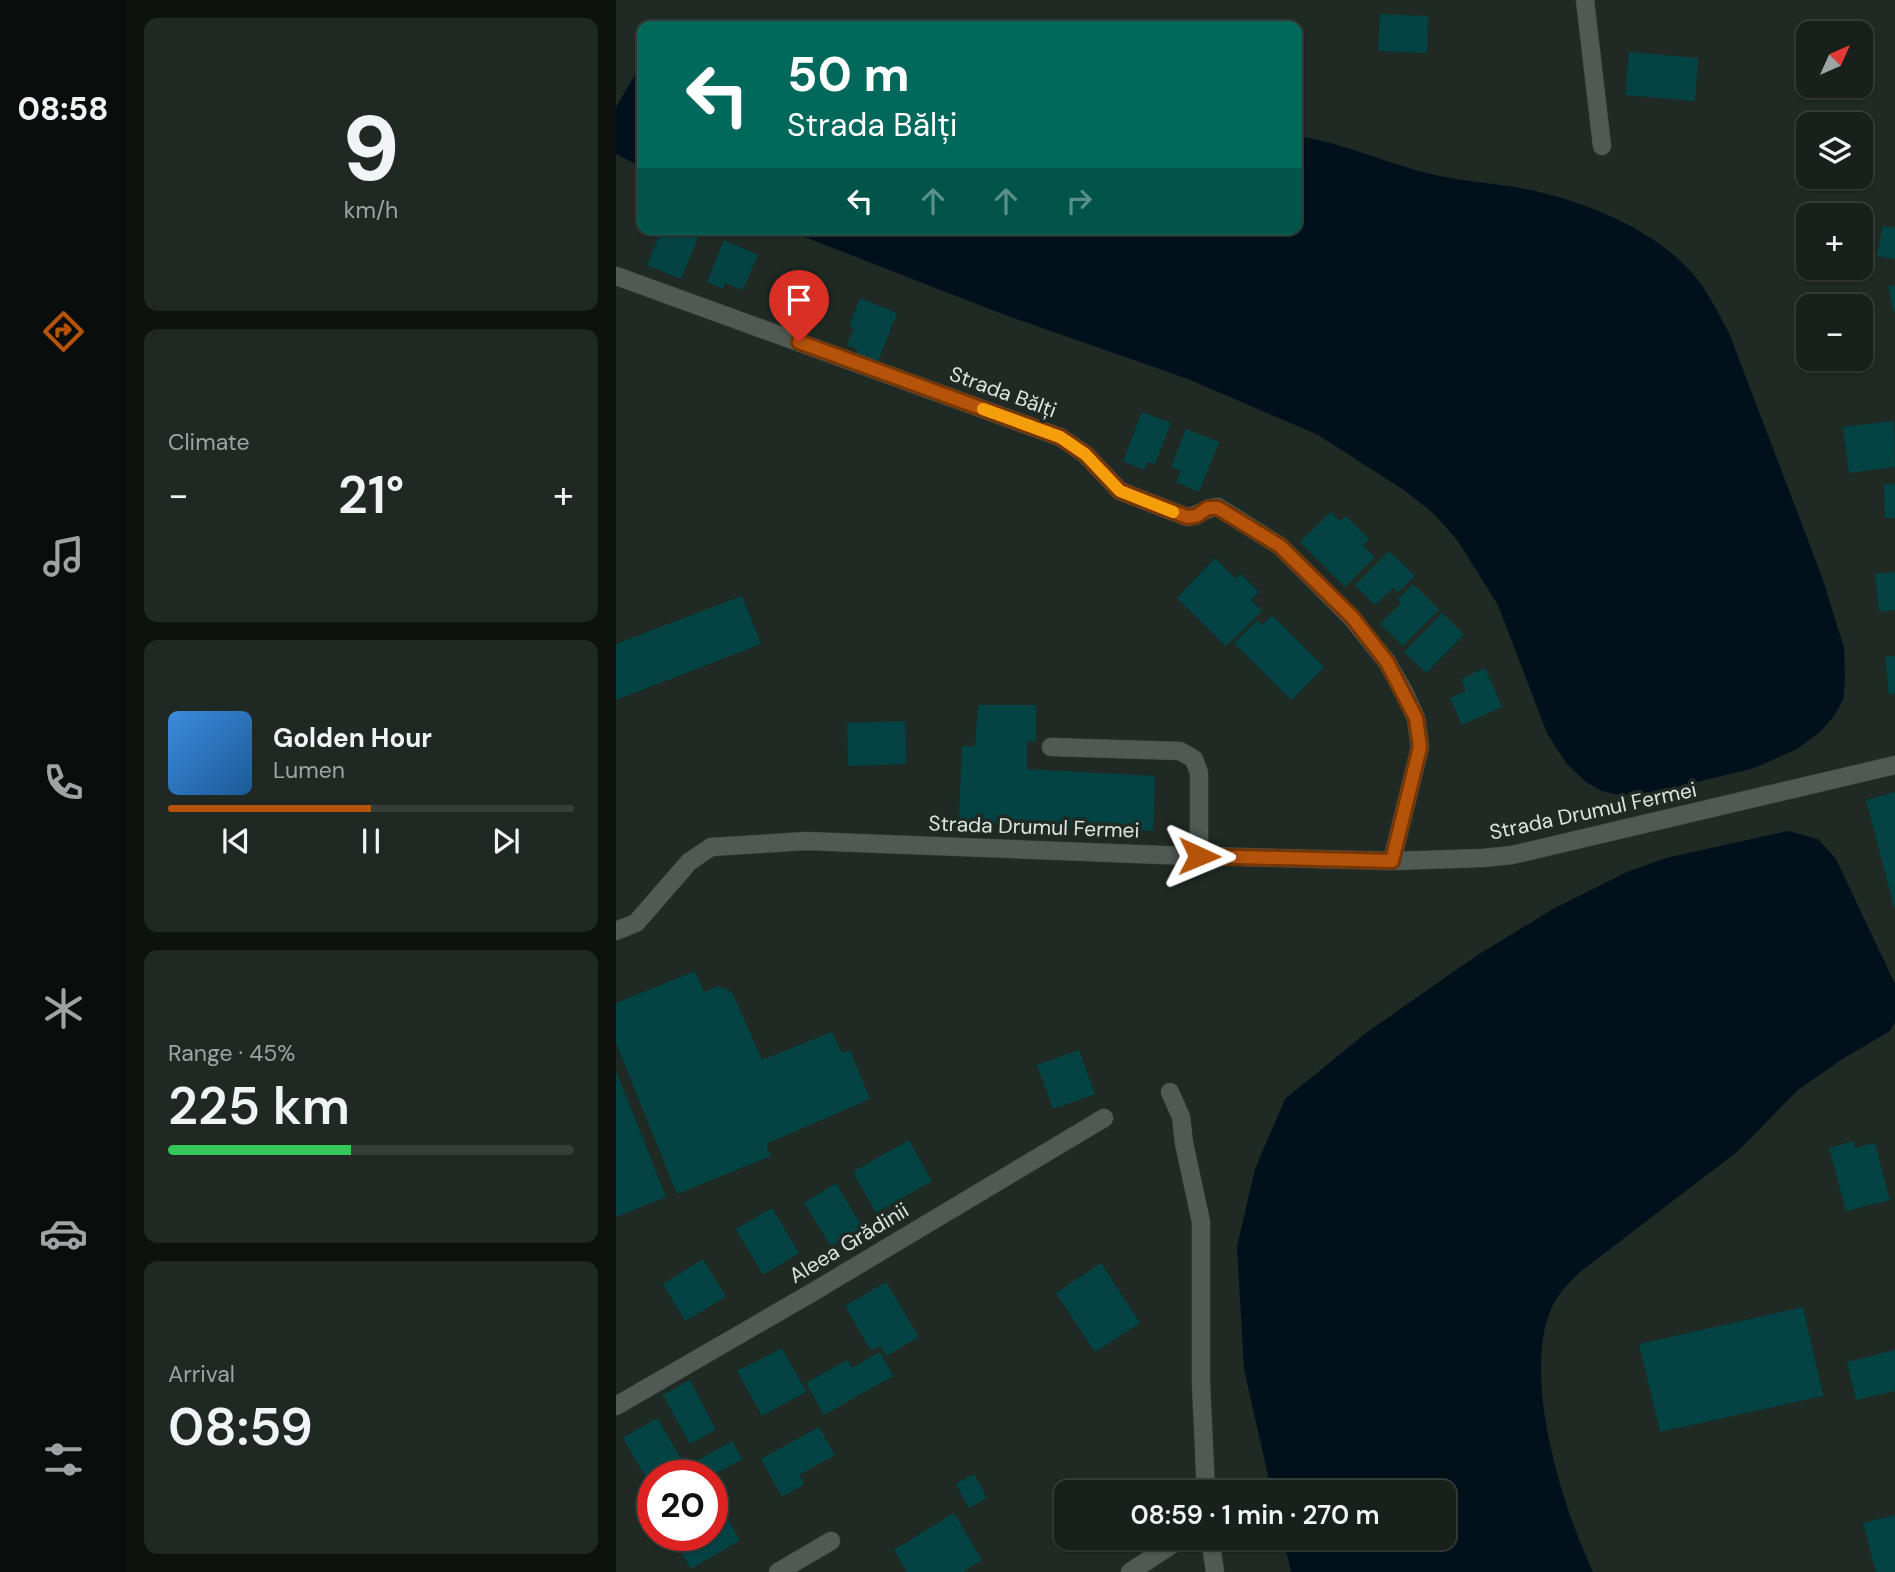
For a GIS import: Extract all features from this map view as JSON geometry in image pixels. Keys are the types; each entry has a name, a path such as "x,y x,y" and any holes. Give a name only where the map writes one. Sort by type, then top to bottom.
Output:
{"street":[{"path":"1586,0 1602,146"},
{"name":"Strada Bălți","path":"616,276 1060,437 1085,454 1120,491 1187,517 1196,516 1208,508 1218,508 1280,546 1352,617 1387,662 1416,718 1420,747 1392,861"},
{"path":"1051,747 1180,751 1195,759 1199,774 1199,856"},
{"name":"Strada Drumul Fermei","path":"616,931 636,923 689,862 711,847 806,841 1392,861 1512,855 1895,765"},
{"path":"1170,1092 1181,1117 1201,1222 1200,1384 1205,1480"},
{"name":"Aleea Grădinii","path":"616,1406 1104,1118"},
{"path":"778,1572 831,1541"},
{"path":"1130,1572 1164,1550"},
{"path":"1212,1550 1215,1572"}],"water":[{"path":"637,72 637,164 616,154 616,108"},
{"path":"1302,137 1435,175 1551,195 1618,220 1659,244 1693,274 1729,333 1822,577 1844,648 1843,700 1820,732 1797,749 1754,768 1648,794 1620,795 1602,791 1586,782 1566,763 1547,733 1498,605 1458,541 1433,513 1404,490 1318,435 1188,379 1005,315 799,235 1302,235"},
{"path":"1788,831 1818,839 1836,859 1895,984 1895,1022 1890,1031 1798,1090 1737,1152 1581,1271 1554,1303 1543,1337 1543,1405 1558,1478 1593,1572 1291,1572 1286,1550 1456,1550 1456,1480 1269,1480 1244,1369 1237,1247 1255,1169 1285,1099 1366,1033 1476,956 1553,909 1627,872 1666,858"}],"building":[{"path":"1380,14 1428,16 1427,53 1378,51"},
{"path":"1629,52 1698,58 1695,101 1625,95"},
{"path":"1883,226 1895,228 1895,259 1877,256"},
{"path":"660,235 698,237 681,279 647,265"},
{"path":"724,240 758,255 743,290 725,283 723,289 707,282"},
{"path":"1895,286 1895,313 1894,313 1888,287"},
{"path":"860,298 897,313 877,364 855,355 858,349 847,345 854,328 849,327"},
{"path":"1142,412 1171,423 1155,464 1147,462 1144,470 1123,461"},
{"path":"1894,421 1895,467 1849,473 1843,427"},
{"path":"1186,429 1219,442 1199,492 1176,482 1181,471 1171,467"},
{"path":"1895,484 1895,518 1885,518 1884,485"},
{"path":"1331,512 1340,521 1346,516 1369,539 1363,545 1375,557 1345,587 1300,542"},
{"path":"1389,551 1415,576 1397,593 1393,588 1375,605 1355,585"},
{"path":"1215,558 1236,579 1241,574 1259,592 1251,600 1262,611 1226,646 1177,598"},
{"path":"1895,572 1895,610 1879,612 1875,574"},
{"path":"1413,584 1439,610 1403,646 1380,624 1401,603 1398,599"},
{"path":"742,596 761,644 616,700 616,644"},
{"path":"1442,613 1464,635 1426,673 1404,652"},
{"path":"1272,615 1324,667 1291,700 1234,643 1257,620 1262,625"},
{"path":"1895,656 1895,694 1889,695 1885,657"},
{"path":"1485,668 1502,707 1462,725 1450,698 1466,691 1461,679"},
{"path":"978,705 1036,705 1036,742 1027,741 1027,769 1155,776 1153,831 959,821 962,746 975,746"},
{"path":"905,721 906,764 848,766 847,723"},
{"path":"1895,792 1895,907 1894,907 1866,800"},
{"path":"695,971 704,992 718,986 732,992 762,1060 832,1032 842,1053 850,1050 870,1099 766,1144 771,1156 677,1194 616,1043 616,1003"},
{"path":"1079,1050 1095,1094 1053,1109 1037,1065"},
{"path":"616,1071 666,1197 616,1217"},
{"path":"909,1140 932,1181 876,1213 853,1172"},
{"path":"1853,1141 1855,1148 1875,1143 1890,1200 1846,1211 1829,1148"},
{"path":"836,1183 862,1227 831,1246 804,1203"},
{"path":"772,1208 799,1253 763,1275 736,1229"},
{"path":"703,1259 726,1297 685,1321 663,1284"},
{"path":"1101,1263 1140,1323 1095,1352 1056,1293"},
{"path":"886,1282 919,1337 886,1356 880,1346 871,1351 845,1306"},
{"path":"1803,1307 1823,1396 1660,1432 1639,1344"},
{"path":"782,1348 806,1392 762,1416 737,1371"},
{"path":"1895,1350 1895,1391 1856,1400 1847,1362"},
{"path":"880,1352 893,1376 824,1415 806,1383 847,1360 852,1368"},
{"path":"690,1380 716,1430 690,1444 663,1395"},
{"path":"657,1418 682,1460 637,1462 623,1438"},
{"path":"819,1427 835,1455 799,1475 804,1484 782,1497 761,1459"},
{"path":"732,1441 742,1459 728,1467 728,1460 698,1460"},
{"path":"974,1474 987,1498 969,1508 956,1484"},
{"path":"954,1513 982,1560 963,1572 907,1572 894,1550"},
{"path":"1895,1515 1895,1572 1876,1572 1863,1523"},
{"path":"728,1519 740,1540 728,1547"},
{"path":"680,1551 721,1551 691,1569"}],"slow traffic":[{"path":"983,409 1060,437 1085,454 1120,491 1173,512"}],"route":[{"path":"799,342 1060,437 1085,454 1120,491 1187,517 1196,516 1208,508 1218,508 1233,515 1280,546 1352,617 1387,662 1416,718 1420,747 1392,861 1199,856"}]}
